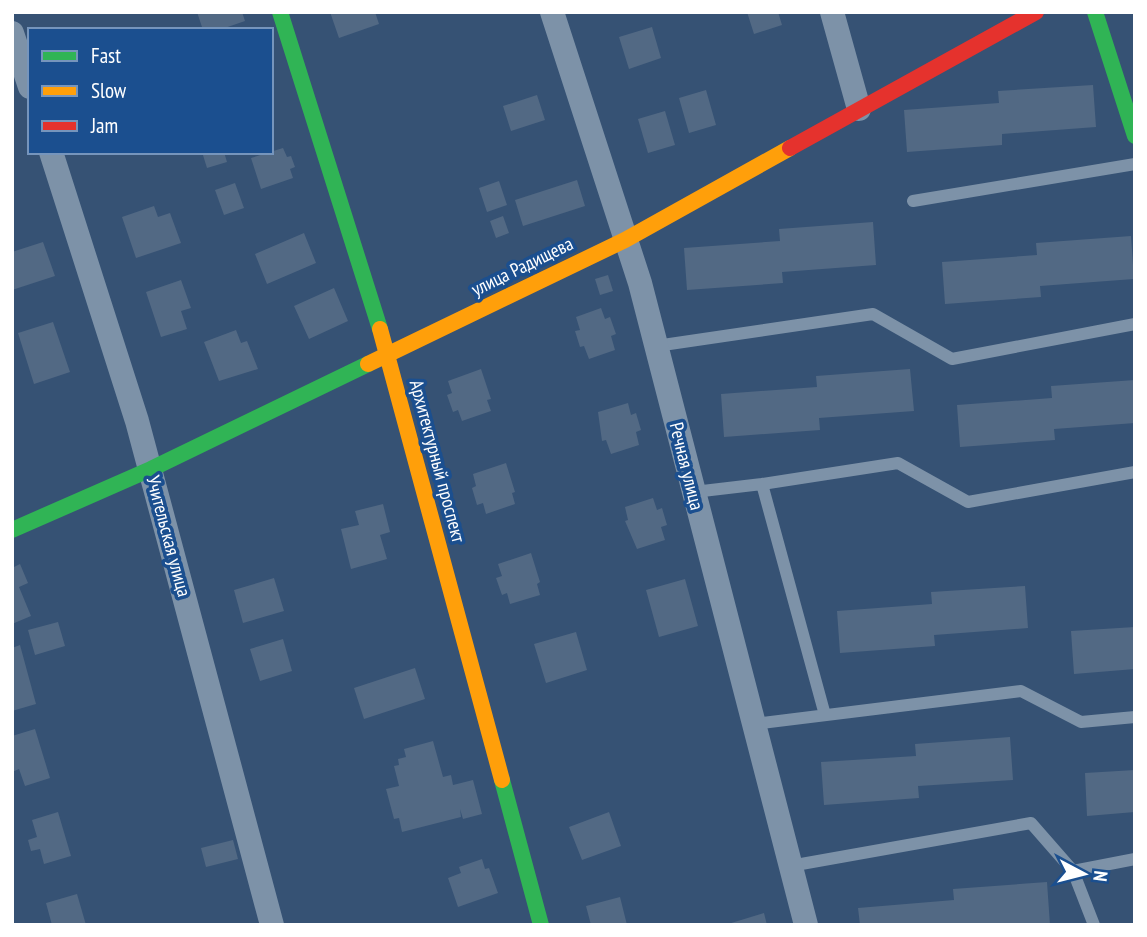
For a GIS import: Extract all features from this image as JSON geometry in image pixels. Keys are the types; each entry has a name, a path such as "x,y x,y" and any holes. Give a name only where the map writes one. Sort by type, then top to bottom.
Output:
{"street":[{"name":"Архитектурный проспект","path":"280,12 388,355 541,925"},
{"name":"Речная улица","path":"552,12 656,346 806,925"},
{"path":"832,12 859,109"},
{"name":"улица Радищева","path":"12,530 151,469 625,240 1036,12"},
{"path":"1095,12 1135,136"},
{"path":"12,33 28,81"},
{"name":"Учительская улица","path":"52,154 151,469 272,925"}],"lane":[{"path":"913,201 1135,164"},
{"path":"656,346 873,314 952,359 1135,324"},
{"path":"694,492 898,463 968,502 1135,472"},
{"path":"762,484 825,715"},
{"path":"754,724 1021,691 1081,722 1135,717"},
{"path":"790,866 1031,823 1073,871 1094,925"},
{"path":"1073,871 1135,859"}],"building":[{"path":"197,12 242,12 245,21 225,28 202,28"},
{"path":"330,12 375,12 379,24 339,38"},
{"path":"747,12 778,12 782,25 754,34"},
{"path":"652,27 661,58 629,69 619,37"},
{"path":"1093,85 1096,127 1002,134 1002,145 907,152 904,110 999,103 998,91"},
{"path":"706,90 716,125 689,133 679,98"},
{"path":"537,95 545,120 511,131 503,106"},
{"path":"665,111 675,145 648,153 638,119"},
{"path":"283,148 287,157 291,156 295,167 290,169 293,178 261,189 251,158 273,154 273,151"},
{"path":"203,154 225,154 227,162 207,168"},
{"path":"577,180 585,206 523,226 515,200"},
{"path":"499,181 507,205 487,212 479,188"},
{"path":"235,183 244,208 224,215 215,190"},
{"path":"154,206 158,217 170,213 181,243 136,258 122,217"},
{"path":"503,216 509,233 496,238 490,221"},
{"path":"873,222 876,265 782,272 783,283 687,290 684,248 780,241 779,229"},
{"path":"304,233 316,263 267,284 255,254"},
{"path":"1131,236 1134,279 1040,286 1041,297 945,304 942,262 1037,255 1036,243"},
{"path":"43,242 55,276 12,290 12,252"},
{"path":"608,275 613,291 600,295 595,279"},
{"path":"181,280 191,308 181,311 187,329 161,337 146,292"},
{"path":"334,288 348,321 309,339 294,306"},
{"path":"601,308 605,319 610,317 616,334 611,336 615,350 589,359 584,346 580,347 575,331 580,330 576,317"},
{"path":"53,322 70,372 34,384 18,333"},
{"path":"236,330 241,343 247,341 258,369 219,381 204,342"},
{"path":"481,369 491,399 487,400 491,411 462,421 458,410 453,412 447,395 452,393 448,381"},
{"path":"910,369 914,411 819,418 820,430 724,437 721,394 817,387 816,376"},
{"path":"1135,380 1135,423 1054,429 1055,440 960,447 957,405 1052,398 1051,386"},
{"path":"628,403 631,415 636,413 641,430 636,432 639,445 611,454 606,440 602,441 598,412"},
{"path":"506,463 515,492 512,493 515,504 486,514 483,503 477,505 472,488 476,486 473,474"},
{"path":"653,498 657,510 662,508 667,525 661,527 665,540 637,549 625,521 628,520 625,507"},
{"path":"383,504 390,532 380,535 387,559 351,569 341,529 359,525 355,511"},
{"path":"531,553 540,582 537,584 540,595 510,604 507,593 502,595 496,578 502,576 498,564"},
{"path":"20,564 28,583 19,587 31,616 12,624 12,568"},
{"path":"274,578 284,611 243,623 234,590"},
{"path":"685,579 698,626 659,637 646,590"},
{"path":"1025,586 1028,628 934,635 935,646 840,653 837,611 932,604 931,592"},
{"path":"58,622 65,646 35,655 28,630"},
{"path":"1135,627 1135,669 1074,674 1071,631"},
{"path":"576,632 587,670 546,683 534,644"},
{"path":"283,639 292,671 260,681 250,649"},
{"path":"20,645 36,704 12,711 12,648"},
{"path":"415,668 425,699 364,719 354,688"},
{"path":"35,729 50,778 25,786 19,769 12,772 12,736"},
{"path":"1010,737 1013,780 918,786 919,798 824,805 821,762 916,756 915,744"},
{"path":"433,741 443,777 451,775 453,785 473,780 482,814 463,819 460,809 461,817 402,832 399,818 394,819 386,789 399,786 394,766 399,765 398,759 406,757 404,749"},
{"path":"1135,770 1135,812 1087,816 1085,773"},
{"path":"58,812 71,856 44,864 40,849 31,851 28,840 37,837 32,820"},
{"path":"609,812 621,846 582,860 569,827"},
{"path":"233,840 238,859 206,867 201,848"},
{"path":"482,859 485,869 489,868 498,893 458,907 448,878 461,873 459,867"},
{"path":"1047,882 1050,925 860,925 858,908 954,900 953,889"},
{"path":"77,894 86,925 52,925 46,903"},
{"path":"620,897 627,925 591,925 586,906"},
{"path":"764,913 767,925 728,925 728,924"}],"traffic: fast":[{"path":"280,12 380,329"},
{"path":"1095,12 1135,136"},
{"path":"12,530 151,469 368,364"},
{"path":"502,780 541,925"}],"traffic: slow":[{"path":"368,364 625,240 790,148"},
{"path":"380,329 502,780"}],"traffic: jam":[{"path":"790,148 1036,12"}]}
